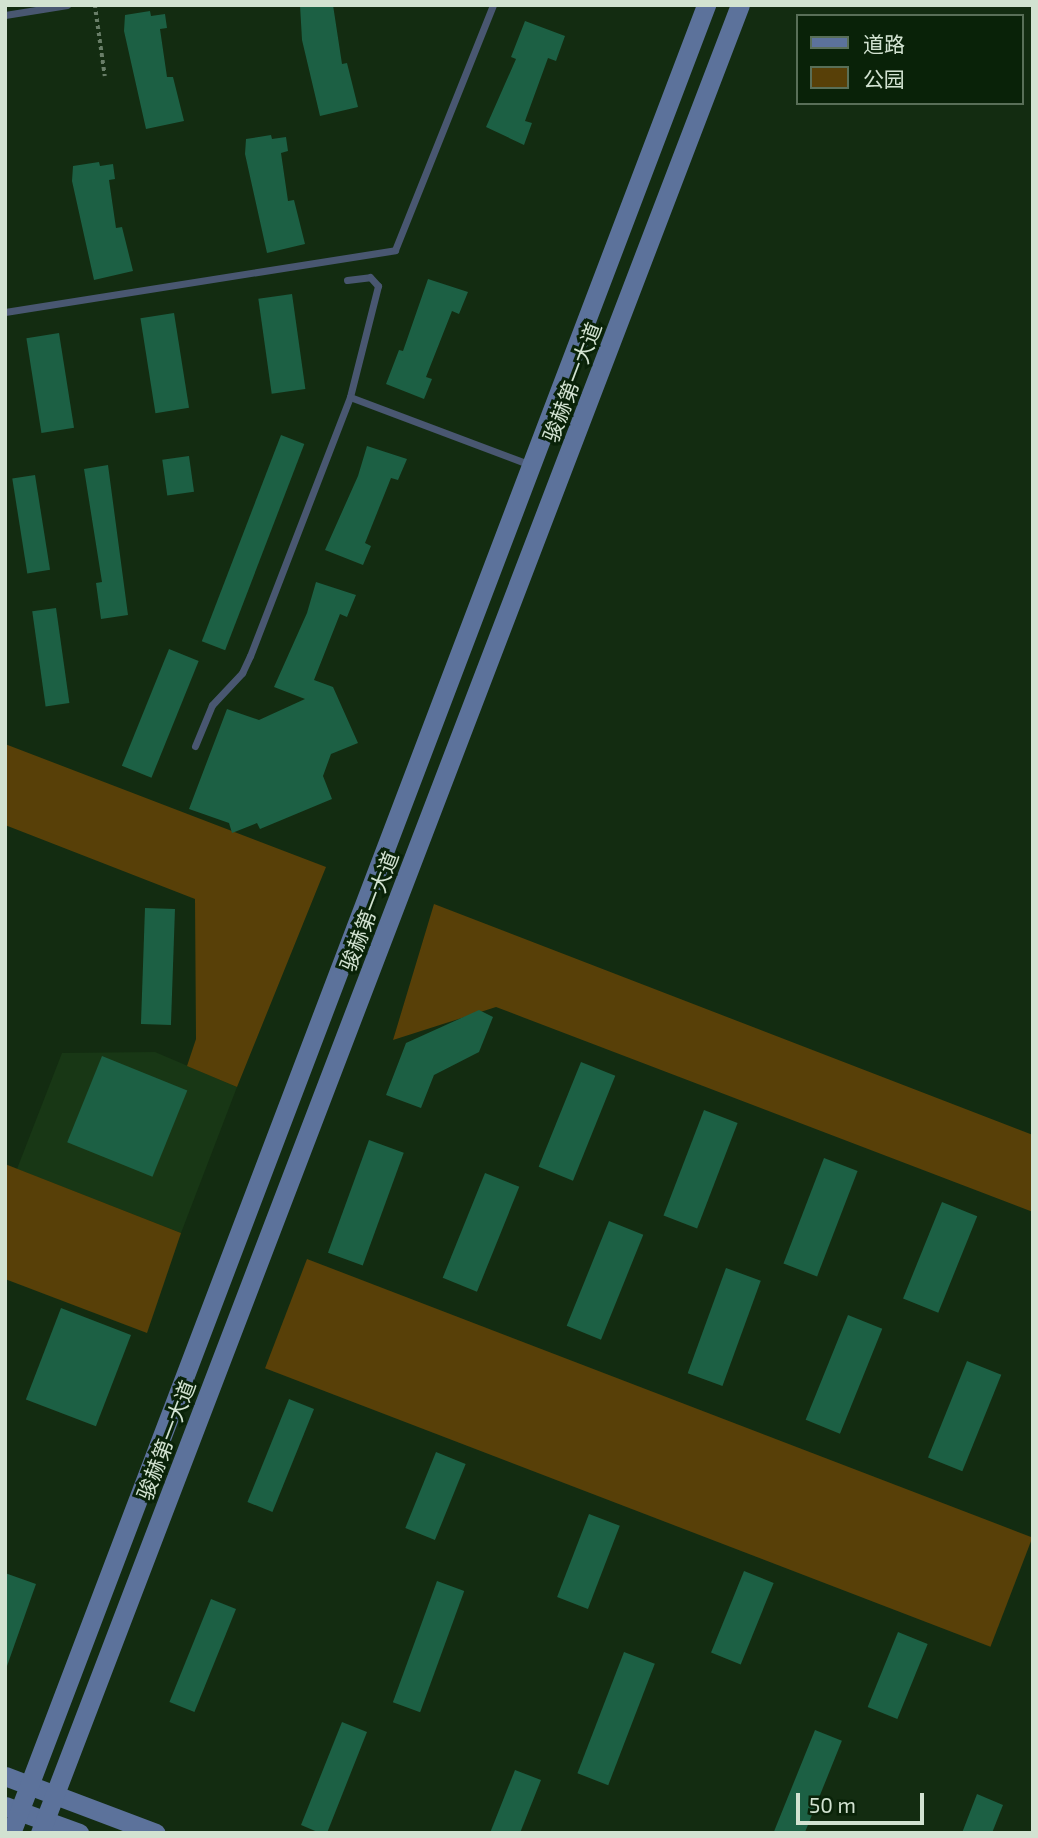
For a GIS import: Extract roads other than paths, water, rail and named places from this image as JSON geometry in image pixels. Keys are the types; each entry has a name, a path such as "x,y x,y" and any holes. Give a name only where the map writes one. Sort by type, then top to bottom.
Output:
{"main road":[{"name":"骏赫第一大道","path":"11,1833 12,1808 29,1785 706,5"},
{"name":"骏赫第一大道","path":"42,1826 740,5"},
{"path":"5,1776 156,1833"},
{"path":"12,1808 42,1826 79,1833"}],"lane":[{"path":"5,15 67,5"},
{"path":"5,312 395,250 493,5"},
{"path":"195,746 212,705 246,664 350,397 378,286 370,277 347,280"},
{"path":"350,397 532,465"}]}
